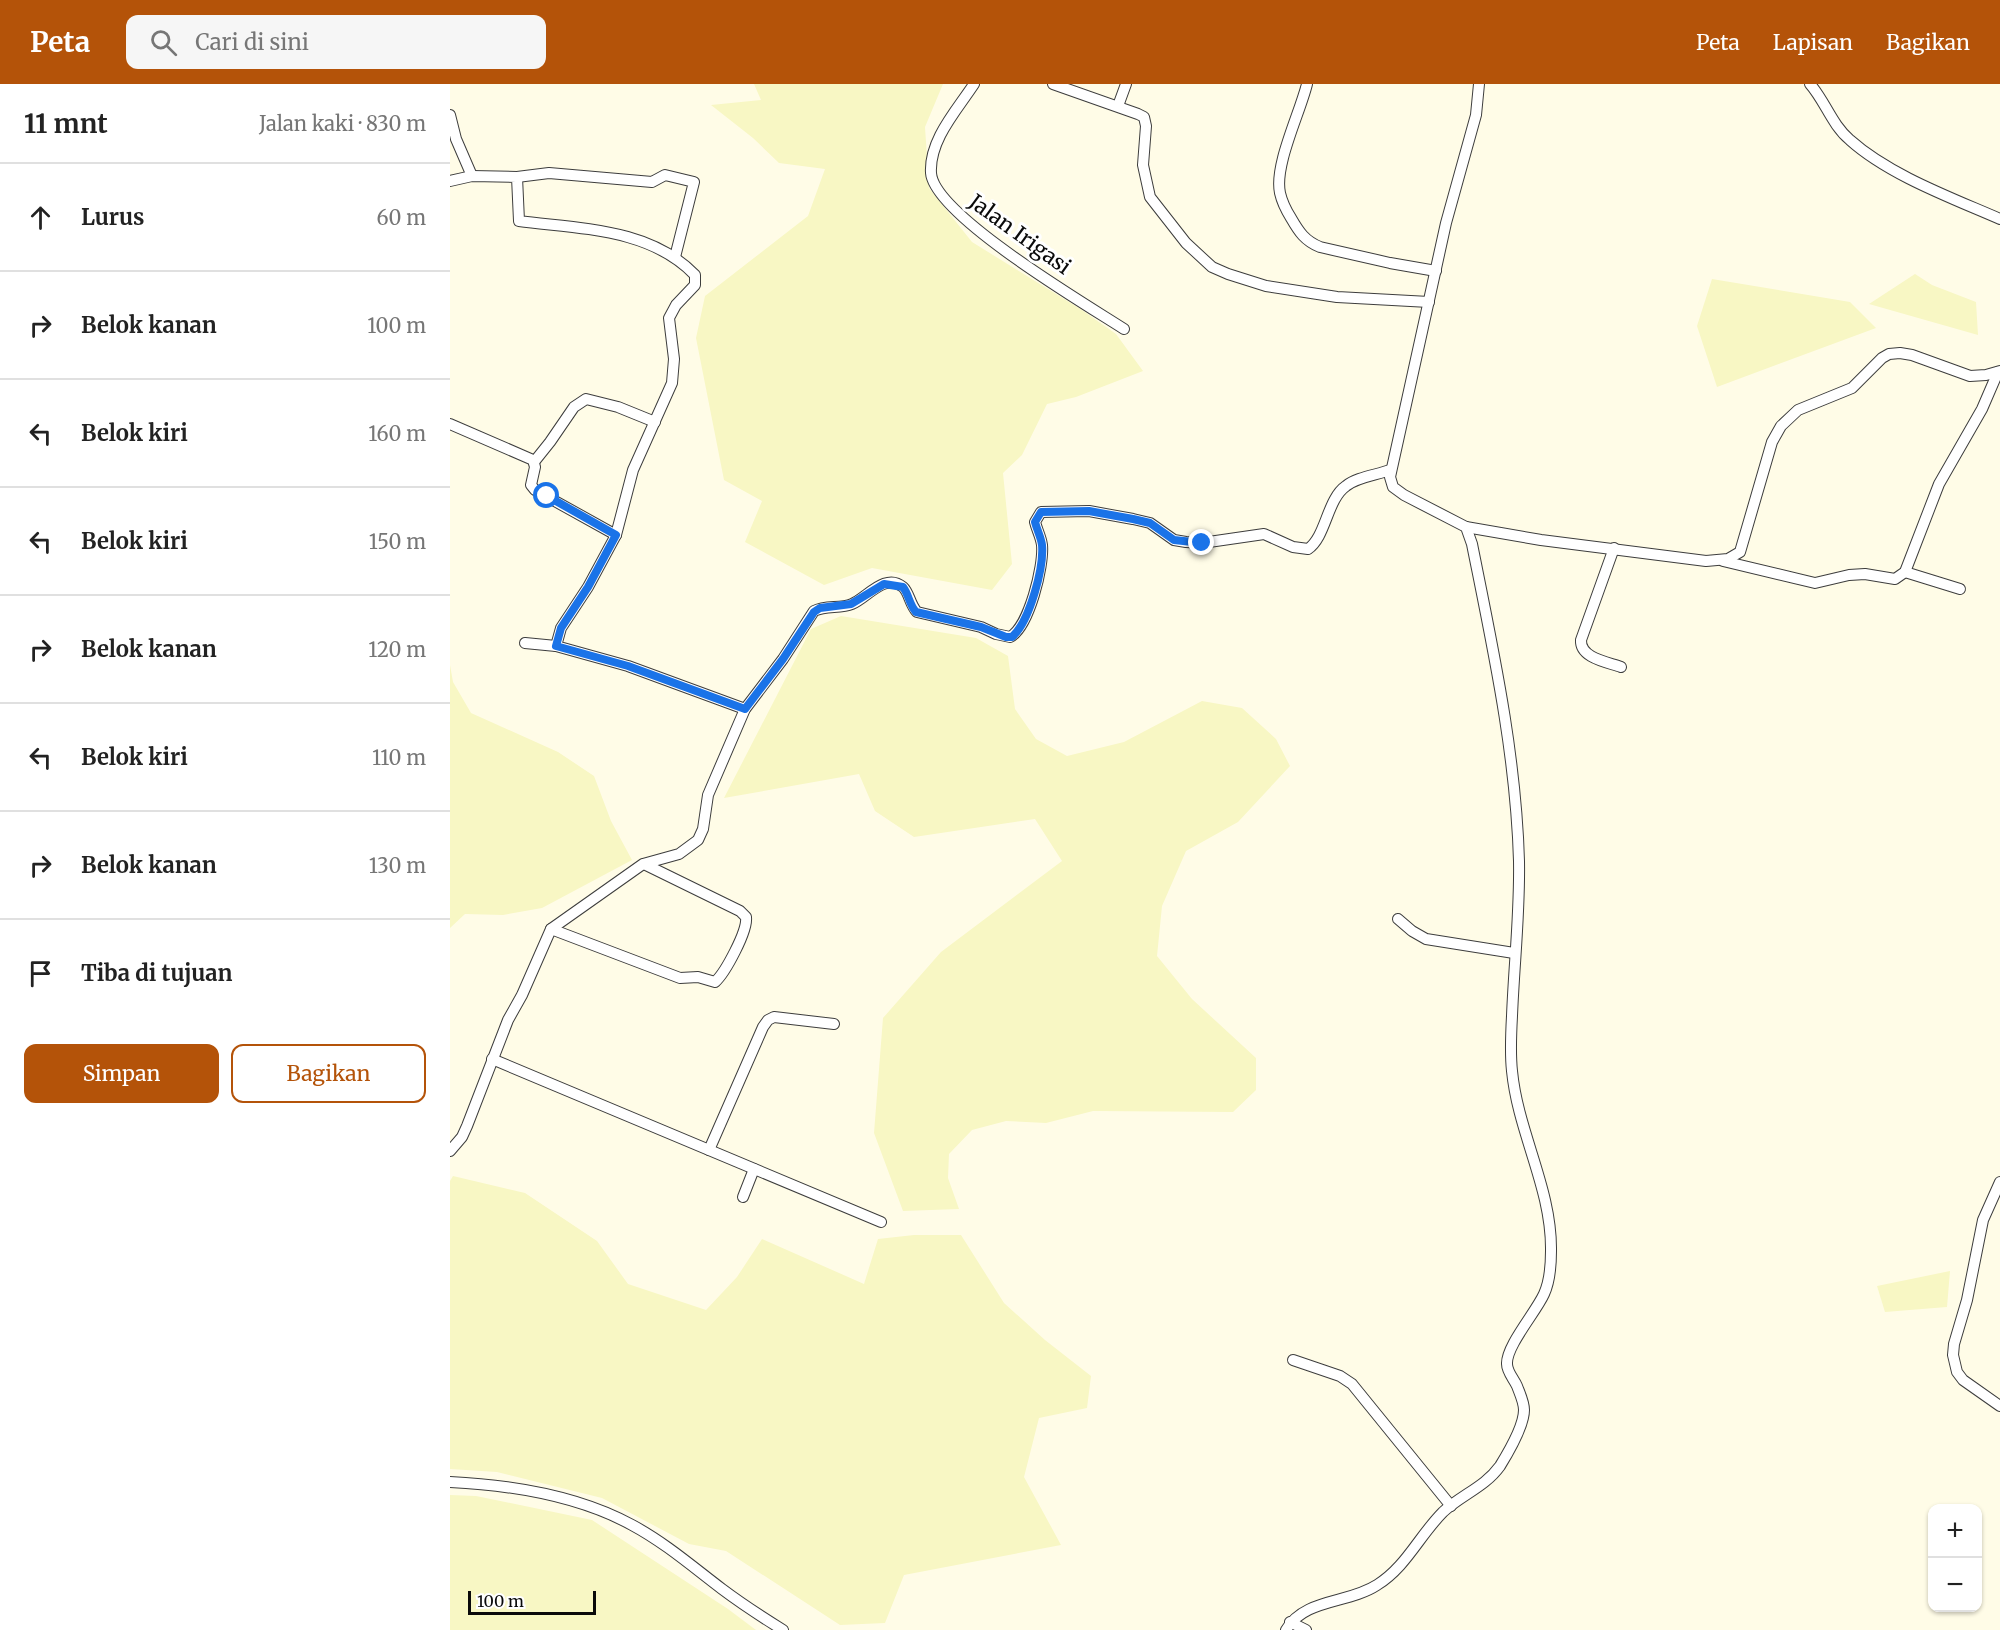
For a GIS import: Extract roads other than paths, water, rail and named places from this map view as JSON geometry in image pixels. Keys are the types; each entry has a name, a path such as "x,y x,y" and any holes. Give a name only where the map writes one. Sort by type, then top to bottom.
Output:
{"street":[{"name":"Jalan Irigasi","path":"974,84 942,132 933,155 932,178 938,191 963,219 1038,273 1124,329"},
{"path":"1053,84 1144,117 1143,165 1148,191 1154,204 1186,243 1212,267 1266,286 1346,298 1429,302"},
{"path":"1118,106 1126,84"},
{"path":"1307,84 1283,159 1279,190 1283,204 1299,233 1311,244 1320,247 1436,271"},
{"path":"1479,84 1476,115 1446,224 1390,471 1390,484 1409,498 1466,526 1540,540 1706,561 1722,561 1815,584 1855,574 1895,579 1905,572 1939,484 1982,409 1999,371"},
{"path":"1810,84 1834,122 1855,145 1920,184 2000,219"},
{"path":"450,116 456,139 472,176"},
{"path":"450,181 472,176 517,177 549,173 652,182 665,175 694,182 675,257"},
{"path":"517,177 519,221 578,227 631,237 658,247 675,257 694,274 696,281 676,305 669,318 674,375 670,390 633,470 616,535 588,587 561,628 556,646"},
{"path":"1722,561 1740,552 1768,451 1781,426 1798,410 1847,391 1882,358 1893,353 1912,355 1970,376 1999,371"},
{"path":"534,462 574,407 586,399 610,405 655,422"},
{"path":"450,424 502,445 534,462 536,467 532,488 616,535"},
{"path":"450,1151 462,1137 467,1126 492,1059 550,929 644,864 679,854 698,840 703,828 708,795 745,709 783,659 814,612 820,608 851,604 884,584 903,587 907,592 911,607 916,612 981,627 1006,637 1012,637 1018,631 1027,612 1040,571 1042,546 1035,522 1041,512 1089,511 1133,519 1150,523 1174,540 1185,543 1202,543 1264,534 1293,547 1308,549 1316,543 1330,508 1345,486 1390,471"},
{"path":"1288,1626 1308,1609 1346,1599 1373,1589 1384,1581 1406,1561 1441,1514 1490,1478 1501,1464 1522,1422 1524,1403 1509,1372 1507,1361 1518,1337 1543,1297 1550,1269 1551,1225 1512,1075 1514,953 1519,887 1508,735 1504,703 1481,588 1466,526"},
{"path":"1614,548 1581,640 1581,646 1594,657 1621,667"},
{"path":"1905,572 1960,589"},
{"path":"525,643 556,646 628,666 745,709"},
{"path":"550,929 680,978 698,977 715,982 744,931 746,917 740,911 644,864"},
{"path":"1398,919 1426,939 1514,953"},
{"path":"709,1150 768,1020 774,1017 834,1024"},
{"path":"492,1059 881,1222"},
{"path":"743,1197 754,1169"},
{"path":"2000,1182 1983,1220 1953,1356 1957,1372 1963,1380 2000,1406"},
{"path":"1293,1360 1340,1376 1352,1384 1451,1506"},
{"path":"450,1482 490,1484 530,1490 569,1500 623,1521 677,1554 732,1596 783,1630"},
{"path":"1288,1626 1306,1630"}]}
